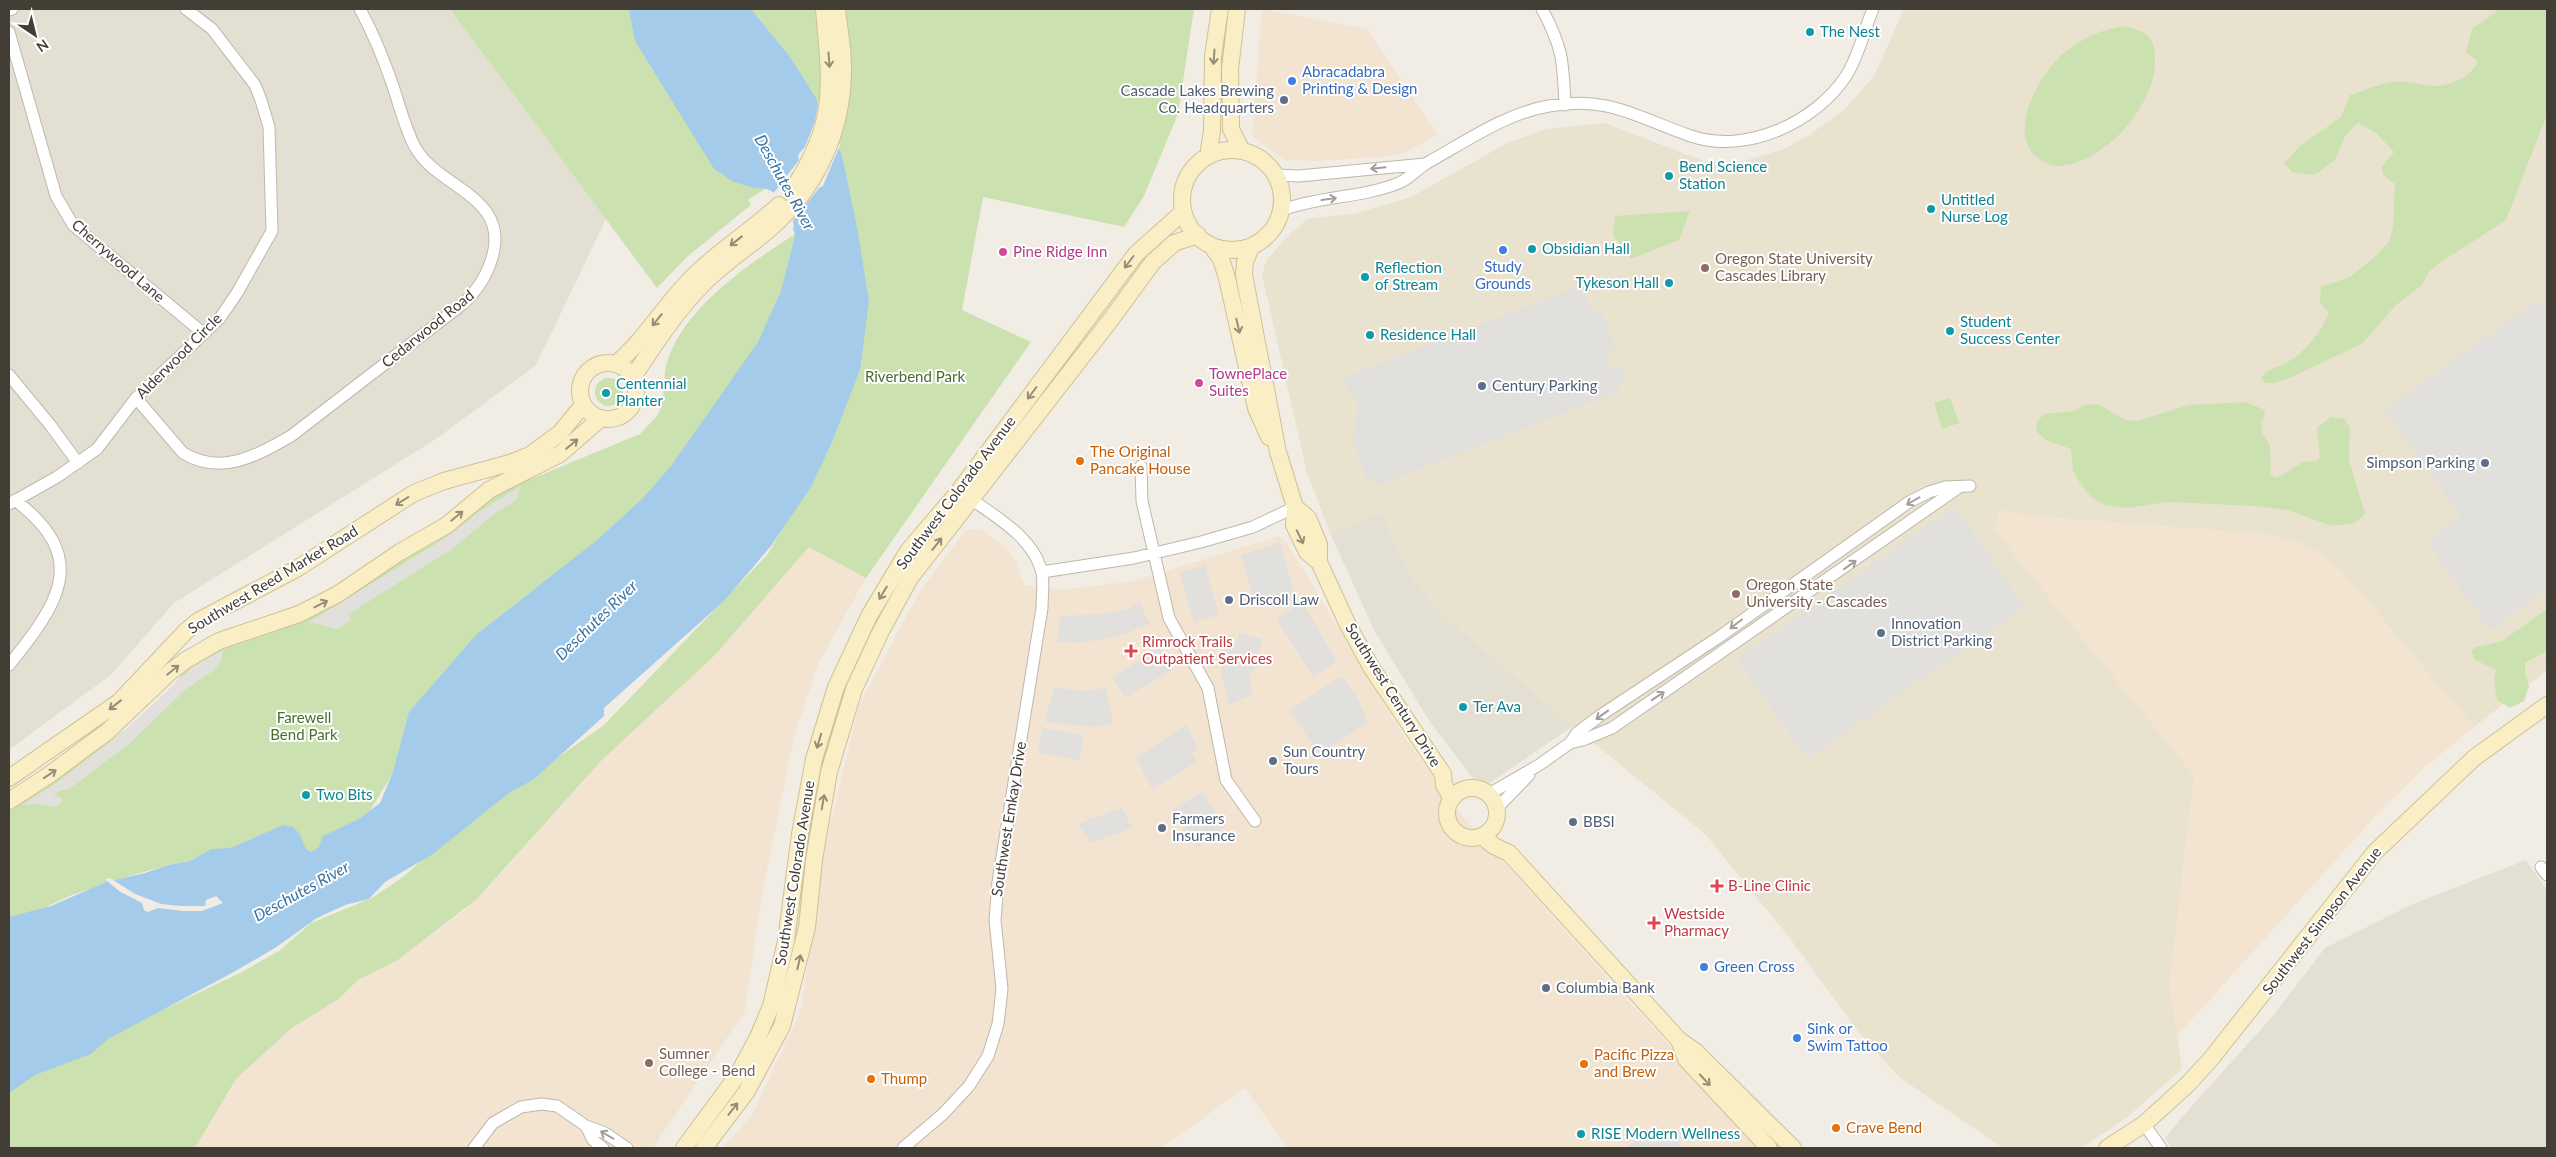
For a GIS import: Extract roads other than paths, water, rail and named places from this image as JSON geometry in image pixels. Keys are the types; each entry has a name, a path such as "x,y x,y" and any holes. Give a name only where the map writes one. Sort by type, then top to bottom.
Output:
{"main road":[{"path":"1208,156 1212,132 1213,56 1220,9"},
{"path":"1238,9 1230,69 1231,129 1242,151"},
{"path":"616,364 635,348 685,285 703,276 773,226 805,191 821,166 840,106 844,74 840,28 829,10"},
{"path":"633,377 703,276 781,203 811,160 829,104 831,80 829,10"},
{"path":"1223,151 1242,151 1254,155 1266,163 1276,175 1281,186 1282,210 1276,226 1265,238 1251,247 1236,250 1213,248 1198,235 1183,212 1182,196 1186,180 1195,166 1208,156 1223,151"},
{"name":"Southwest Colorado Avenue","path":"704,1148 747,1091 782,1026 807,928 814,860 828,772 854,689 881,631 910,578 1136,254 1183,212"},
{"name":"Southwest Colorado Avenue","path":"684,1148 737,1076 758,1037 771,1006 786,941 800,834 814,759 836,687 868,616 908,551 966,496 1153,262 1174,243 1198,235"},
{"name":"Southwest Century Drive","path":"1251,247 1245,262 1244,275 1278,452 1295,507 1294,525 1307,552 1319,562 1347,623 1371,667 1443,774 1444,785 1458,794 1447,814 1453,828 1466,836 1482,836 1494,846 1509,853 1679,1040 1695,1051 1793,1148"},
{"name":"Southwest Century Drive","path":"1213,248 1221,259 1227,278 1256,408 1278,452"},
{"path":"606,363 616,364 628,371 633,377 636,395 628,412 620,417 600,419 583,405 580,387 589,370 606,363"},
{"name":"Southwest Reed Market Road","path":"9,778 120,702 181,636 198,621 298,568 414,493 444,481 510,463 530,455 560,433 583,405"},
{"name":"Southwest Reed Market Road","path":"9,801 81,752 186,660 219,641 242,631 298,614 332,598 400,552 447,525 489,490 560,454 600,419"},
{"name":"Southwest Simpson Avenue","path":"2107,1148 2144,1124 2187,1085 2210,1060 2276,980 2375,852 2474,758 2547,705"},
{"path":"1458,794 1481,789 1489,794"},
{"name":"Southwest Century Drive","path":"1489,794 1509,853"},
{"path":"1482,836 1488,832 1496,814"},
{"name":"Southwest Century Drive","path":"1679,1040 1686,1059 1769,1148"}],"street":[{"name":"Alderwood Circle","path":"12,502 78,464 97,449 136,398 220,318 237,294 272,231 269,127 255,86 212,29 186,9"},
{"name":"Cedarwood Road","path":"136,398 187,455 200,462 218,464 240,460 266,450 291,436 464,303 478,289 487,272 496,245 492,226 484,209 473,198 426,162 416,150 408,134 393,85 360,9"},
{"path":"1542,9 1556,36 1562,54 1565,104"},
{"path":"1282,210 1300,203 1360,195 1401,182 1426,164 1527,110 1565,104 1594,103 1622,108 1692,137 1722,142 1757,137 1793,125 1822,104 1847,75 1873,9"},
{"name":"Cherrywood Lane","path":"9,32 56,196 66,215 73,225 96,246 203,333"},
{"path":"1276,175 1298,176 1426,164"},
{"path":"9,375 45,418 78,464"},
{"path":"1141,466 1142,502 1170,618 1208,688 1226,780 1255,821"},
{"path":"1489,794 1539,765 1570,743 1577,733 1601,715 1719,637 1910,502 1929,492 1945,487 1964,487 1612,728 1583,740 1570,743"},
{"name":"Southwest Emkay Drive","path":"903,1148 943,1114 969,1086 988,1056 998,1024 1002,989 995,920 998,882 1042,608 1042,572 1029,547 1012,528 966,496"},
{"path":"9,665 24,646 51,604 61,580 61,563 55,542 44,526 12,502"},
{"path":"1042,572 1154,553 1253,527 1295,507"},
{"path":"1496,814 1539,765"},
{"path":"474,1148 493,1122 521,1107 542,1104 557,1106 586,1126 605,1133 627,1148"},
{"path":"2144,1124 2162,1148"},
{"path":"586,1126 594,1140 602,1148"}],"water":[{"name":"Deschutes River","path":"629,9 751,9 788,54 816,98 842,156 858,232 869,302 860,370 832,442 811,487 771,546 724,601 604,708 604,716 533,780 510,792 433,854 385,882 369,899 345,905 317,918 275,948 232,973 108,1039 91,1054 35,1075 9,1093 9,917 51,906 106,882 190,861 211,849 231,848 283,825 293,827 299,833 306,849 311,852 319,847 323,836 359,819 380,803 393,772 409,712 476,635 597,540 642,499 671,466 758,342 781,291 795,236 792,214 780,196 767,189 754,188 734,182 714,169 635,41"}],"place":[{"name":"The Nest","path":"1810,32"},
{"name":"Abracadabra Printing & Design","path":"1292,81"},
{"name":"Cascade Lakes Brewing Co. Headquarters","path":"1284,100"},
{"name":"Bend Science Station","path":"1669,176"},
{"name":"Untitled Nurse Log","path":"1931,209"},
{"name":"Obsidian Hall","path":"1532,249"},
{"name":"Study Grounds","path":"1503,250"},
{"name":"Pine Ridge Inn","path":"1003,252"},
{"name":"Oregon State University Cascades Library","path":"1705,268"},
{"name":"Reflection of Stream","path":"1365,277"},
{"name":"Tykeson Hall","path":"1669,283"},
{"name":"Student Success Center","path":"1950,331"},
{"name":"Residence Hall","path":"1370,335"},
{"name":"TownePlace Suites","path":"1199,383"},
{"name":"Century Parking","path":"1482,386"},
{"name":"Centennial Planter","path":"606,393"},
{"name":"The Original Pancake House","path":"1080,461"},
{"name":"Simpson Parking","path":"2485,463"},
{"name":"Oregon State University - Cascades","path":"1736,594"},
{"name":"Driscoll Law","path":"1229,600"},
{"name":"Innovation District Parking","path":"1881,633"},
{"name":"Rimrock Trails Outpatient Services","path":"1131,651"},
{"name":"Ter Ava","path":"1463,707"},
{"name":"Sun Country Tours","path":"1273,761"},
{"name":"Two Bits","path":"306,795"},
{"name":"BBSI","path":"1573,822"},
{"name":"Farmers Insurance","path":"1162,828"},
{"name":"B-Line Clinic","path":"1717,886"},
{"name":"Westside Pharmacy","path":"1654,923"},
{"name":"Green Cross","path":"1704,967"},
{"name":"Columbia Bank","path":"1546,988"},
{"name":"Sink or Swim Tattoo","path":"1797,1038"},
{"name":"Sumner College - Bend","path":"649,1063"},
{"name":"Pacific Pizza and Brew","path":"1584,1064"},
{"name":"Thump","path":"871,1079"},
{"name":"Crave Bend","path":"1836,1128"},
{"name":"RISE Modern Wellness","path":"1581,1134"}],"park label":[{"name":"Riverbend Park","path":"915,377"},
{"name":"Farewell Bend Park","path":"304,726"}]}
